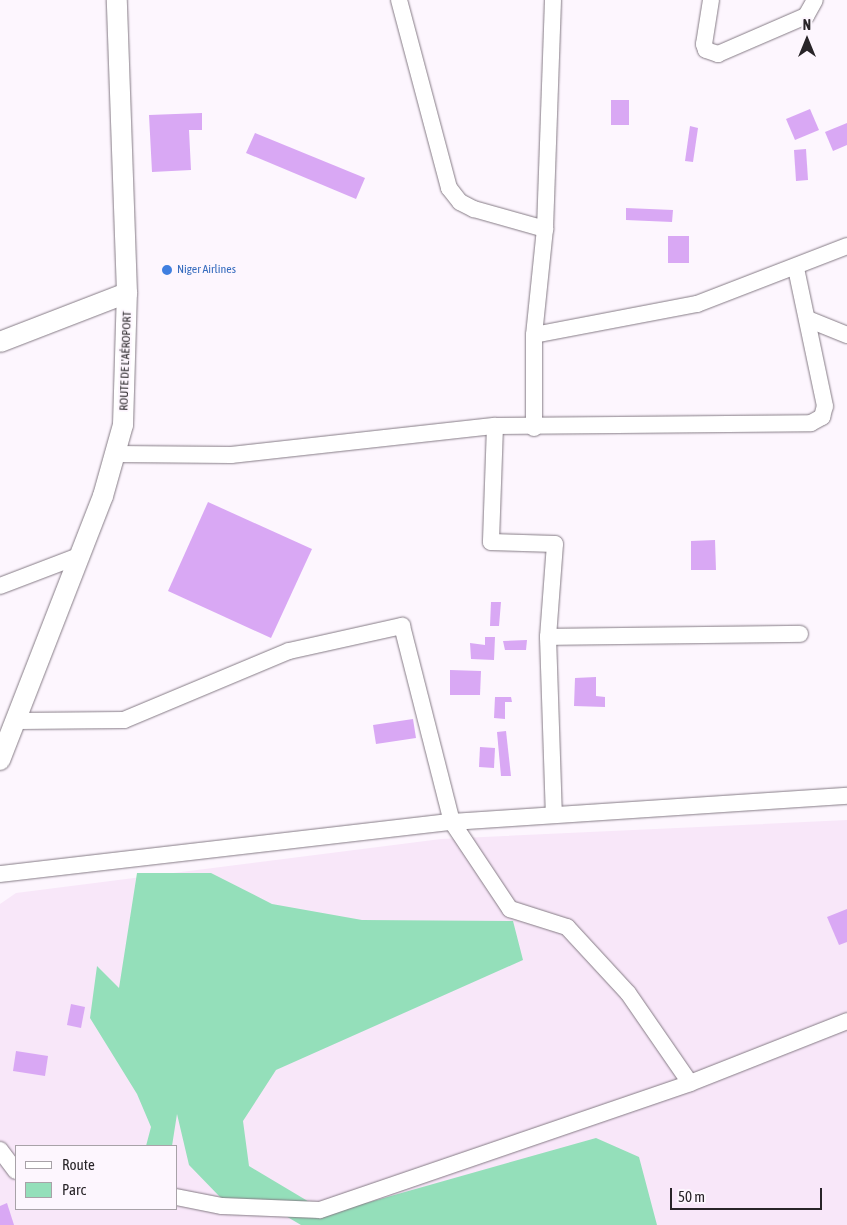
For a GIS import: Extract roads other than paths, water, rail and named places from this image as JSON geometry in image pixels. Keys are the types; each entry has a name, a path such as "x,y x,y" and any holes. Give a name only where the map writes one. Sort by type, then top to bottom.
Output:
{"street":[{"name":"ROUTE DE L'AÉROPORT","path":"0,760 18,721 76,558 104,496 116,454 127,399 127,293 117,0"},
{"path":"399,0 449,188 460,202 474,209 545,229"},
{"path":"534,428 534,335 545,229 553,0"},
{"path":"711,0 704,44 706,50 718,54 806,16 816,0"},
{"path":"534,335 697,304 796,268 847,246"},
{"path":"116,454 231,454 495,426 534,428 811,423 822,417 825,406 810,320 796,268"},
{"path":"0,342 127,293"},
{"path":"810,320 847,335"},
{"path":"495,426 491,542 555,544 548,637 554,814"},
{"path":"0,586 76,558"},
{"path":"18,721 124,720 289,651 402,626 452,822 510,909 567,928 628,993 690,1082"},
{"path":"548,637 800,634"},
{"path":"0,874 452,822 847,796"},
{"path":"178,1197 222,1206 320,1210 690,1082 847,1021"},
{"path":"0,1150 15,1169"}],"place":[{"name":"Niger Airlines","path":"167,270"}]}
